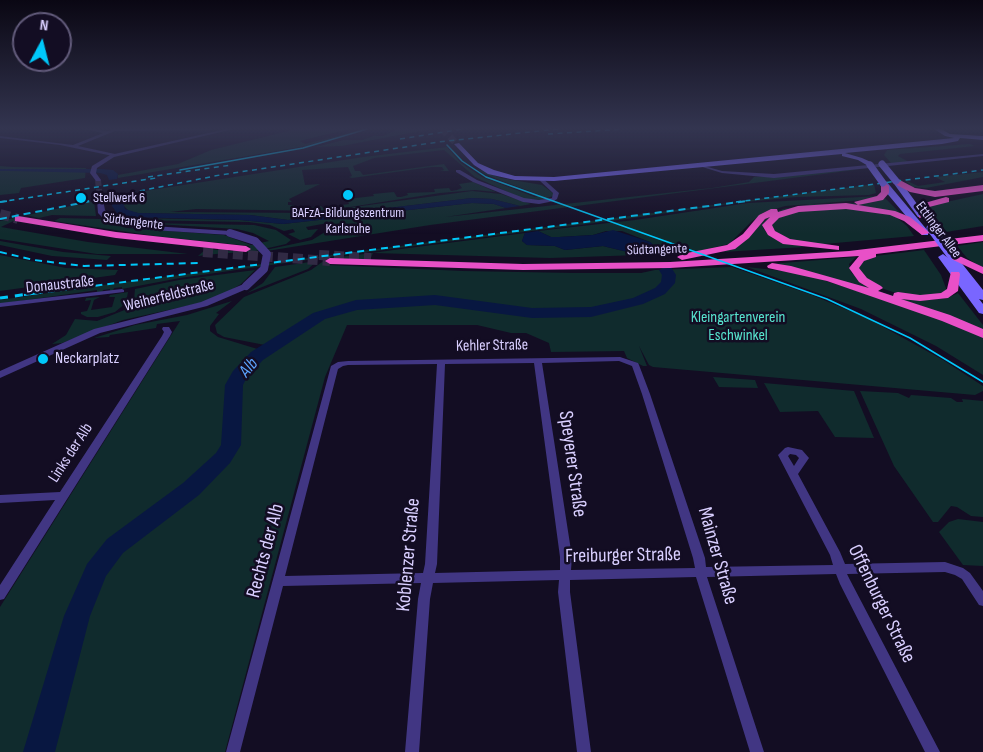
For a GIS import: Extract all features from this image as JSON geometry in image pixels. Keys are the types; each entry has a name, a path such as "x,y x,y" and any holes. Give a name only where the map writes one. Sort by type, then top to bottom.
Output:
{"highway":[{"path":"896,181 913,190 935,194 983,190"},
{"path":"673,259 731,247 746,236 762,217 780,209 810,203 876,200 884,196 884,185"},
{"path":"922,216 924,206 927,204 983,190"},
{"path":"837,248 787,242 771,233 767,225 776,216 798,209 846,206 892,213 924,230"},
{"name":"Südtangente","path":"203,252 96,239 12,221 246,249"},
{"name":"Südtangente","path":"371,258 511,261 673,259 837,248 983,231"},
{"name":"Südtangente","path":"330,261 523,267 719,263 897,249 983,238"},
{"path":"897,249 860,259 854,268 857,274 872,286 884,291 908,297 932,298 944,296 952,291 955,274"},
{"path":"947,256 983,271"},
{"path":"719,263 775,267 811,273 946,318 983,334"}],"main road":[{"path":"476,164 491,172 514,178 541,180 719,164"},
{"name":"Ettlinger Allee","path":"883,164 922,216 924,230"},
{"name":"Ettlinger Allee","path":"870,165 884,185 983,297"},
{"name":"Ettlinger Allee","path":"947,256 955,274 983,311"}],"street":[{"path":"98,164 94,170 98,180"},
{"path":"701,166 722,172 774,176 892,164"},
{"path":"458,171 475,181 523,200 539,202 554,199 556,193 541,180"},
{"name":"Weiherfeldstraße","path":"0,375 97,331 204,304 246,286 264,269 267,254 255,241 230,233 125,224 105,215 101,211 100,200"},
{"name":"Donaustraße","path":"0,306 122,291"},
{"name":"Links der Alb","path":"0,595 166,336 168,332 165,329"},
{"name":"Kehler Straße","path":"341,364 620,359 630,361 638,371"},
{"name":"Speyerer Straße","path":"538,360 566,557 564,592 584,752"},
{"name":"Koblenzer Straße","path":"412,752 424,600 431,564 441,362"},
{"name":"Rechts der Alb","path":"233,752 332,374 334,368 341,364"},
{"name":"Mainzer Straße","path":"638,371 699,558 757,752"},
{"name":"Offenburger Straße","path":"793,474 842,569 844,581 933,752"},
{"path":"0,499 63,496"},
{"name":"Freiburger Straße","path":"278,581 945,567 966,576 983,601"}],"green space":[{"path":"177,164 200,164 118,178 118,175"},
{"path":"317,164 358,164 353,166 355,171 360,171 363,175 444,164 449,171 440,171 444,170 442,167 432,167 352,178 349,177 352,176 348,167 302,170 305,185 320,184 289,199 292,202 288,202 288,205 294,205 296,209 321,206 323,208 349,204 347,199 374,196 373,194 394,192 397,197 401,197 408,195 407,193 435,192 434,189 449,188 451,191 462,188 459,184 473,182 496,192 475,190 440,193 324,211 196,209 170,212 310,213 472,191 501,194 531,204 520,206 492,199 472,198 288,220 250,215 138,213 129,211 122,204 121,196"},
{"path":"460,164 482,177 535,197 540,195 477,169 501,178 542,185 553,193 553,196 542,200 523,199 475,177"},
{"path":"0,166 86,168 85,178 21,188 19,193 0,195"},
{"path":"862,169 430,225 242,255 312,240 325,232 328,225 333,222 306,227 308,230 318,229 311,237 300,240 288,234 295,232 293,229 284,231 270,225 249,222 129,220 135,218 240,220 283,224 472,203 494,204 506,208 445,217 712,188 749,182 754,177"},
{"path":"983,172 983,177 926,188 912,187 905,180 918,186 945,182 935,177"},
{"path":"874,184 876,193 869,195 796,197 736,203 180,278 122,289 122,287 114,288 110,292 110,289 97,293 97,290 0,304 0,300 117,283"},
{"path":"983,194 983,226 946,232 928,206"},
{"path":"880,196 863,200 785,206 765,212 751,222 729,244 686,254 661,255 650,242 622,231 551,237 538,231 635,220 748,203"},
{"path":"885,198 901,214 847,205 773,215 764,223 763,228 767,233 786,243 805,247 722,252 730,250 770,215 783,209 811,204 866,203"},
{"path":"94,201 96,216 52,215 39,218 27,215"},
{"path":"829,207 882,211 896,217 914,236 813,245 779,237 770,225 778,218 805,209"},
{"path":"24,216 1,227 88,242 188,254 97,254 0,239 0,221"},
{"path":"60,218 100,219 126,228 224,235 251,245 269,241 253,233 237,229 141,223 254,225 276,230 291,240 286,244 244,252 250,246 155,236 54,221"},
{"path":"525,233 522,241 527,245 555,246 565,250 603,246 640,255 550,258 373,253 370,260 332,258"},
{"path":"0,241 63,252 111,256 107,260 52,256 0,245"},
{"path":"983,242 983,269 967,258 957,246"},
{"path":"206,249 244,252 216,254 198,256"},
{"path":"924,250 941,275 947,291 932,296 899,294 866,280 858,267 863,260 875,256"},
{"path":"0,255 66,268 118,270 115,275 0,291"},
{"path":"856,257 849,264 851,272 860,281 882,292 900,298 929,300 947,298 958,293 983,325 983,332 870,290 770,264"},
{"path":"332,258 328,265 463,271 641,273 655,270 732,267 812,295 869,319 943,360 983,386 983,391 975,395 653,367 649,365 639,346 647,366 643,366 627,358 624,351 551,352 549,343 526,333 511,333 477,325 347,325 325,377 225,752 0,752 0,607 180,321 157,324 156,328 94,338 135,325 187,315 232,301 216,313 219,314 210,326 210,331 218,337 264,351 270,346 224,337 217,333 215,325 244,297 311,270"},
{"path":"317,261 308,269 247,293 263,283 275,267"},
{"path":"747,267 801,273 938,317 983,336 983,375 936,346 861,309"},
{"path":"255,270 241,284 225,294 200,303 123,320 62,343 52,344 66,335 75,319 97,321 127,309 134,300 135,289 179,280"},
{"path":"128,292 126,303 115,312 98,317 87,317 81,314 87,311 90,304 91,300 85,301 86,298 100,297 94,300 91,310 112,307 115,297 109,297 110,295"},
{"path":"713,377 755,380 758,388 719,387"},
{"name":"Kleingartenverein Eschwinkel","path":"764,383 854,391 874,438 835,437 818,411 780,412"},
{"path":"860,391 898,393 909,398 911,395 951,398 957,402 963,402 962,399 983,401 983,517 971,516 951,506 938,522 933,522 894,466"},
{"path":"958,519 983,522 983,566 963,565 939,532 949,522"}],"water":[{"path":"0,169 101,169 113,170 118,174 117,179 109,180 107,175 100,173 0,171"},
{"path":"121,196 125,209 138,213 250,215 288,220 472,198 492,199 520,206 506,208 494,204 472,203 283,224 240,220 129,217 117,213 112,206 111,198"},
{"path":"613,230 650,242 660,254 640,255 603,246 565,250 555,246 527,245 522,241 525,233 538,231 551,237 559,237 593,235"}],"waterway":[{"name":"Alb","path":"39,752 77,616 96,571 115,546 191,489 223,458 231,445 234,385 239,375 257,356 319,316 356,305 435,300 532,313 591,312 638,301 660,291 668,283 669,275 666,270"}],"tunnel":[{"path":"98,180 100,200"},
{"path":"0,214 18,219"},
{"path":"203,252 330,261"},
{"path":"319,255 371,258"}],"tram line":[{"path":"180,170 213,164"},
{"path":"467,164 486,177 827,299 910,338 983,382"}],"railway":[{"path":"84,202 220,175 292,164"},
{"path":"148,177 231,165"},
{"path":"736,202 983,170"},
{"path":"8,201 0,202 156,178"},
{"path":"0,219 91,201"},
{"path":"24,295 747,201"},
{"path":"0,252 34,260 84,266 198,263"},
{"path":"0,298 36,293"}],"place":[{"name":"BAFzA-Bildungszentrum Karlsruhe","path":"348,195"},
{"name":"Stellwerk 6","path":"81,198"},
{"name":"Neckarplatz","path":"43,359"}]}
